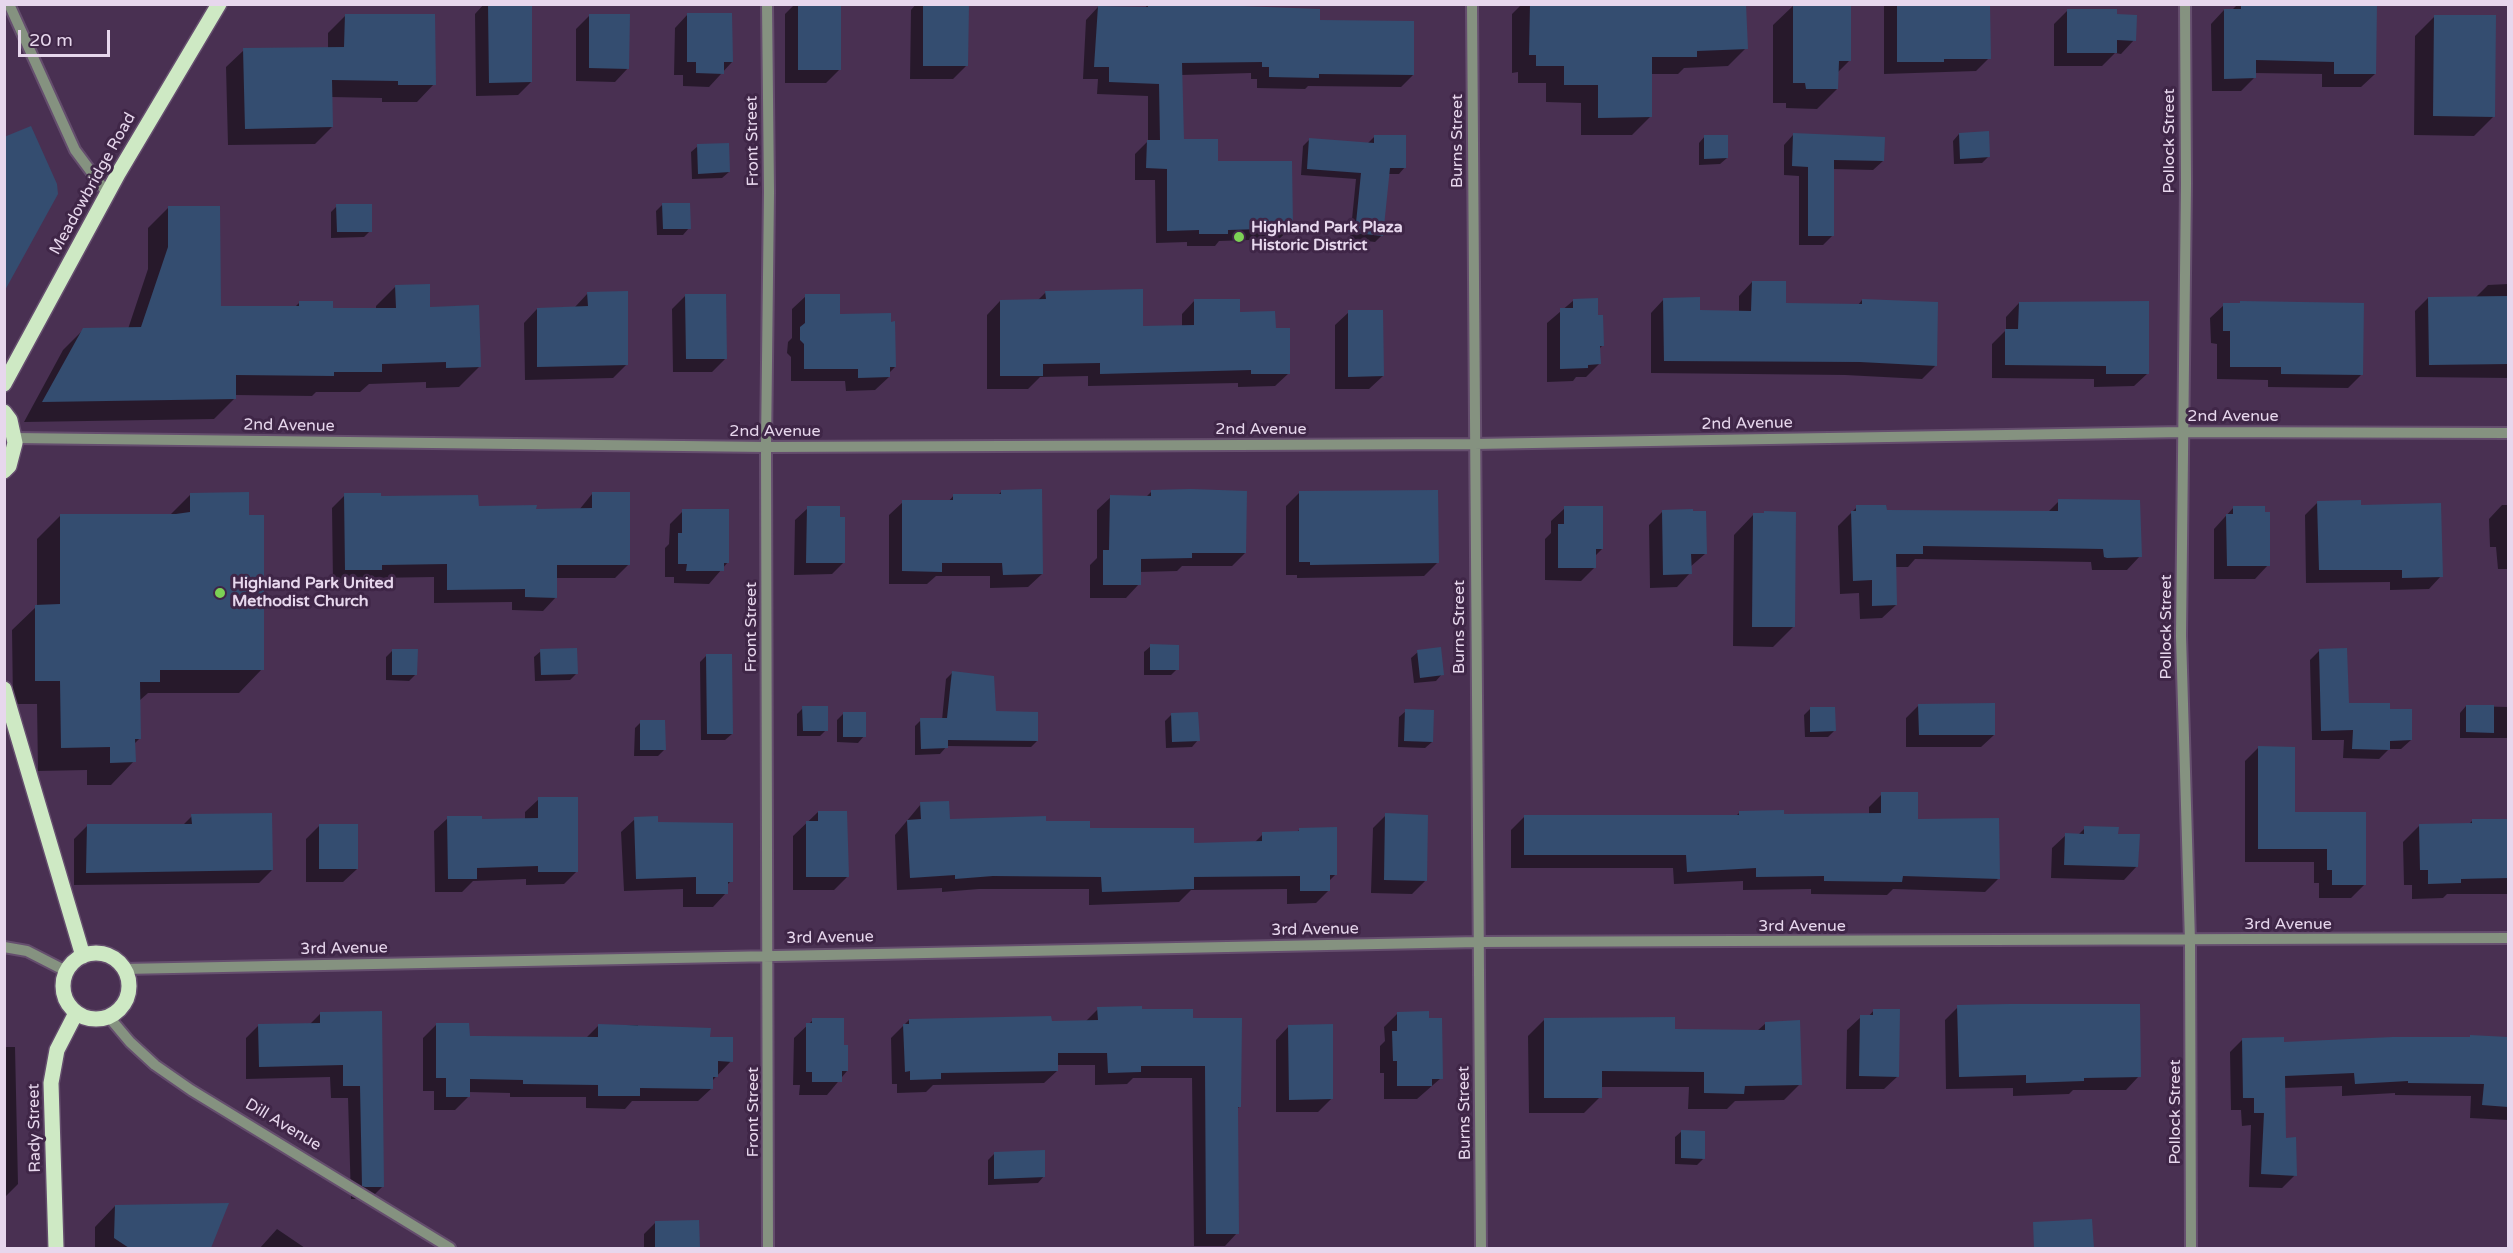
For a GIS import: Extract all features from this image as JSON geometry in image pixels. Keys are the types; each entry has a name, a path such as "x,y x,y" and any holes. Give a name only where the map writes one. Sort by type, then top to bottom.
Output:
{"main road":[{"name":"Meadowbridge Road","path":"4,384 107,193 219,4"},
{"path":"4,412 10,420 15,442 9,466 4,471"},
{"path":"4,689 83,956"},
{"path":"94,953 115,960 123,969 128,979 125,1001 118,1011 109,1017 86,1018 76,1013 68,1004 63,994 63,982 66,971 73,962 94,953"},
{"name":"Rady Street","path":"56,1248 51,1083 57,1050 76,1013"}],"street":[{"path":"9,4 75,150 107,193"},
{"name":"Front Street","path":"767,4 769,192 766,447 768,1248"},
{"name":"Burns Street","path":"1472,4 1481,1248"},
{"name":"Pollock Street","path":"2185,4 2186,184 2181,636 2190,941 2191,1248"},
{"name":"2nd Avenue","path":"14,438 766,447 1474,444 2183,432 2508,433"},
{"name":"3rd Avenue","path":"123,969 769,954 1478,942 2508,938"},
{"path":"4,947 27,951 66,971"},
{"name":"Dill Avenue","path":"109,1017 130,1042 155,1065 191,1090 450,1248"}],"building":[{"path":"488,4 532,4 532,82 489,83"},
{"path":"798,4 841,4 841,70 798,70"},
{"path":"923,4 969,4 968,66 923,66"},
{"path":"1148,4 1240,4 1240,6 1320,9 1320,20 1414,21 1414,75 1319,74 1319,78 1269,77 1269,67 1262,67 1262,62 1182,63 1184,139 1218,139 1218,161 1292,161 1293,228 1228,230 1228,234 1199,234 1199,230 1167,231 1167,169 1146,168 1147,140 1160,140 1159,84 1109,82 1109,67 1094,67 1098,6 1148,7"},
{"path":"1530,4 1746,4 1748,49 1697,51 1697,57 1652,57 1652,117 1598,118 1598,85 1564,85 1564,66 1536,66 1536,55 1529,55"},
{"path":"1793,4 1851,4 1851,61 1839,61 1838,89 1806,89 1805,83 1793,83"},
{"path":"1897,4 1990,4 1991,59 1897,62"},
{"path":"2241,4 2377,4 2376,74 2334,74 2334,62 2256,60 2256,78 2224,79 2224,9 2241,9"},
{"path":"2067,9 2117,9 2117,14 2137,15 2136,41 2117,40 2117,53 2067,53"},
{"path":"687,13 732,13 733,62 724,62 724,74 696,73 696,62 687,62"},
{"path":"345,14 435,14 436,85 398,85 398,81 332,80 333,127 245,129 243,48 344,47"},
{"path":"589,14 630,14 629,69 589,68"},
{"path":"2434,15 2496,15 2495,117 2433,116"},
{"path":"31,126 57,184 58,194 4,292 4,137"},
{"path":"1989,131 1990,157 1960,159 1959,133"},
{"path":"1793,133 1885,137 1884,161 1834,160 1834,236 1808,236 1808,167 1792,166"},
{"path":"1374,135 1406,135 1406,168 1390,168 1383,236 1355,233 1361,173 1307,169 1309,138 1374,143"},
{"path":"1704,135 1728,135 1728,158 1704,159"},
{"path":"729,143 730,172 698,174 697,144"},
{"path":"662,203 690,203 691,229 663,229"},
{"path":"336,204 372,204 372,232 337,232"},
{"path":"168,206 220,206 221,306 299,306 299,301 333,301 333,308 396,308 395,285 430,284 430,307 479,305 481,367 446,368 446,362 382,364 382,372 334,372 334,376 236,375 236,399 42,402 83,328 141,327 168,247"},
{"path":"1752,281 1786,281 1786,303 1862,304 1862,299 1938,302 1937,366 1860,362 1664,361 1663,298 1700,297 1700,310 1751,311"},
{"path":"1143,289 1143,326 1194,325 1194,299 1240,299 1240,312 1275,311 1276,328 1290,328 1290,374 1251,374 1251,370 1100,374 1100,363 1043,364 1043,376 1000,376 1000,300 1046,299 1045,291"},
{"path":"628,291 628,365 537,367 537,308 588,306 587,292"},
{"path":"685,294 726,294 727,359 686,359"},
{"path":"805,294 840,294 840,314 891,313 891,322 895,321 896,367 890,367 890,377 858,378 858,369 804,369 804,344 800,340 800,327 805,323"},
{"path":"2508,296 2508,364 2429,365 2428,297"},
{"path":"1598,298 1598,315 1603,315 1604,346 1600,346 1601,364 1588,365 1588,368 1560,369 1560,308 1573,308 1573,299"},
{"path":"2149,301 2149,374 2106,374 2106,366 2005,365 2005,329 2018,329 2019,302"},
{"path":"2240,301 2364,303 2363,375 2281,374 2281,367 2230,367 2230,331 2223,331 2223,303 2240,303"},
{"path":"1348,310 1383,310 1384,376 1348,377"},
{"path":"1042,489 1043,574 1003,575 1002,563 942,563 942,572 902,571 902,500 953,500 953,494 1001,494 1001,490"},
{"path":"1151,490 1247,491 1246,553 1192,553 1192,558 1141,559 1141,585 1103,585 1103,550 1109,550 1110,495 1151,496"},
{"path":"1438,490 1439,563 1310,565 1310,562 1299,562 1299,491"},
{"path":"249,492 249,515 264,515 264,670 160,670 160,682 140,682 141,739 135,739 136,762 110,763 110,747 61,748 60,681 35,681 35,605 60,604 60,514 176,514 190,512 190,493"},
{"path":"592,492 630,492 630,565 557,565 557,598 525,597 525,589 447,590 447,564 382,565 382,570 345,570 344,493 381,493 381,496 478,495 479,506 537,505 536,509 592,508"},
{"path":"2058,499 2140,500 2142,557 2107,558 2104,557 2103,549 1923,546 1923,554 1896,554 1897,605 1872,606 1872,580 1853,581 1851,511 1856,511 1856,505 1886,505 1887,510 2058,511"},
{"path":"2361,500 2361,505 2441,503 2443,577 2402,578 2402,570 2319,570 2317,501"},
{"path":"807,506 840,506 840,517 845,517 845,563 806,563"},
{"path":"1564,506 1603,506 1603,549 1596,549 1596,568 1558,568 1558,524 1564,524"},
{"path":"2233,506 2265,506 2265,512 2270,512 2270,566 2227,566 2226,514 2233,514"},
{"path":"682,509 729,509 729,563 724,563 724,571 686,571 687,564 678,564 678,533 682,533"},
{"path":"1693,509 1693,511 1706,511 1707,554 1691,554 1692,574 1663,575 1662,510"},
{"path":"1764,511 1796,512 1795,627 1752,627 1753,513 1764,513"},
{"path":"1150,644 1179,645 1179,670 1150,670"},
{"path":"1441,647 1444,675 1420,678 1417,650"},
{"path":"577,648 578,674 541,675 540,649"},
{"path":"2347,648 2349,703 2390,703 2390,709 2412,709 2412,740 2390,741 2390,750 2352,749 2353,730 2321,731 2319,649"},
{"path":"392,649 418,649 417,675 392,675"},
{"path":"706,654 732,654 733,734 707,734"},
{"path":"952,671 994,676 996,711 1038,712 1038,741 948,740 948,748 921,749 920,718 947,718"},
{"path":"1995,703 1995,735 1919,735 1918,704"},
{"path":"2466,705 2494,705 2494,733 2466,732"},
{"path":"802,706 828,706 828,731 803,731"},
{"path":"1810,707 1835,707 1836,731 1810,732"},
{"path":"1405,709 1434,710 1433,742 1404,741"},
{"path":"843,712 866,712 866,737 843,737"},
{"path":"1198,712 1200,741 1172,742 1171,713"},
{"path":"640,720 665,720 666,750 640,750"},
{"path":"2258,746 2295,747 2295,812 2366,812 2366,885 2332,885 2332,870 2327,870 2327,849 2258,849"},
{"path":"1881,792 1918,792 1918,819 1999,818 2000,879 1903,876 1902,882 1824,881 1824,876 1756,877 1756,868 1687,872 1686,855 1524,855 1524,815 1739,815 1739,811 1784,810 1784,814 1881,813"},
{"path":"538,797 578,797 578,872 538,872 538,866 477,868 477,879 448,879 447,816 482,816 482,819 538,818"},
{"path":"949,801 950,819 1046,816 1046,821 1090,821 1090,828 1194,828 1194,843 1262,841 1262,832 1337,827 1337,875 1330,875 1330,891 1300,891 1300,876 1194,877 1194,889 1102,892 1101,877 993,876 955,879 955,875 910,878 907,820 921,819 920,802"},
{"path":"818,811 847,811 849,877 806,877 806,821 818,821"},
{"path":"272,813 273,870 86,873 87,824 192,824 191,814"},
{"path":"1385,813 1428,815 1427,881 1384,880"},
{"path":"658,816 658,822 733,823 733,882 728,882 728,894 696,894 696,877 636,879 634,817"},
{"path":"2472,819 2508,819 2508,878 2461,879 2461,883 2428,884 2428,870 2420,870 2419,824 2472,823"},
{"path":"319,824 358,824 358,869 319,869"},
{"path":"2084,826 2119,827 2118,834 2140,834 2138,867 2064,865 2065,833 2084,834"},
{"path":"2140,1004 2141,1077 2084,1078 2084,1081 2026,1083 2026,1075 1959,1077 1957,1005"},
{"path":"1142,1006 1142,1009 1193,1009 1193,1018 1242,1018 1241,1107 1238,1107 1239,1234 1206,1234 1205,1066 1141,1066 1141,1072 1108,1073 1107,1053 1058,1053 1058,1071 941,1073 941,1079 910,1080 910,1071 905,1072 903,1024 909,1024 909,1019 1051,1016 1052,1021 1098,1020 1097,1007"},
{"path":"1873,1009 1900,1009 1899,1077 1859,1076 1860,1015 1873,1015"},
{"path":"382,1011 384,1187 365,1187 362,1186 360,1086 343,1086 343,1065 259,1067 258,1024 320,1023 320,1012"},
{"path":"1429,1011 1429,1018 1442,1018 1443,1079 1432,1079 1432,1086 1397,1086 1397,1061 1393,1061 1392,1031 1397,1031 1397,1012"},
{"path":"1675,1017 1675,1029 1765,1030 1765,1022 1800,1020 1802,1085 1745,1086 1744,1094 1704,1093 1704,1072 1602,1071 1602,1098 1544,1098 1544,1018"},
{"path":"812,1018 844,1018 844,1045 848,1045 848,1071 842,1071 842,1082 812,1082 812,1072 806,1072 806,1023 812,1023"},
{"path":"436,1023 469,1023 470,1036 598,1037 598,1024 711,1028 710,1037 733,1037 733,1062 718,1061 718,1077 713,1077 713,1089 640,1088 640,1096 598,1096 598,1085 523,1084 523,1080 470,1079 470,1097 446,1097 446,1078 436,1078"},
{"path":"1333,1024 1333,1099 1289,1100 1288,1025"},
{"path":"2470,1035 2508,1037 2508,1107 2482,1105 2484,1084 2408,1083 2408,1081 2355,1084 2354,1073 2285,1076 2286,1138 2296,1137 2297,1176 2261,1174 2264,1113 2254,1113 2254,1098 2243,1098 2242,1038 2284,1037 2284,1042 2393,1037 2470,1037"},
{"path":"1681,1130 1705,1131 1705,1159 1681,1158"},
{"path":"1045,1150 1045,1177 994,1179 994,1152"},
{"path":"229,1203 211,1248 129,1248 114,1238 115,1205"},
{"path":"2092,1219 2094,1248 2034,1248 2033,1222"},
{"path":"699,1220 700,1248 655,1248 655,1221"}],"place":[{"name":"Highland Park Plaza Historic District","path":"1239,237"},
{"name":"Highland Park United Methodist Church","path":"220,593"}]}
